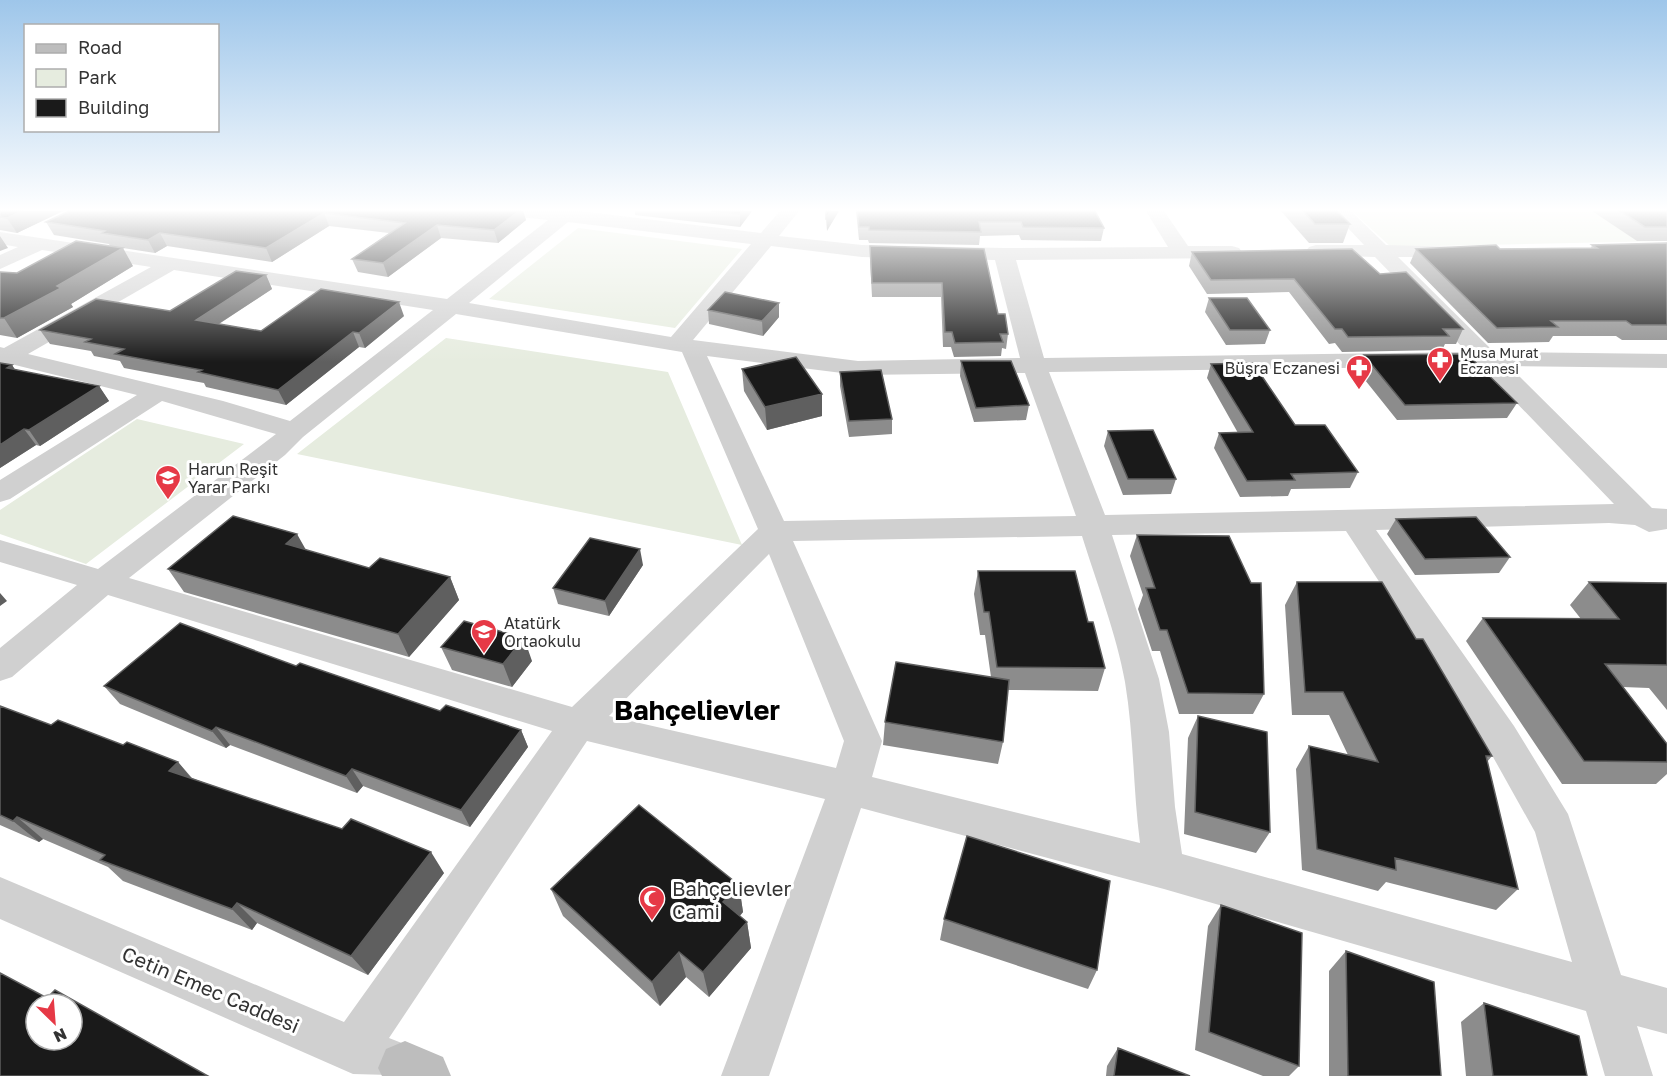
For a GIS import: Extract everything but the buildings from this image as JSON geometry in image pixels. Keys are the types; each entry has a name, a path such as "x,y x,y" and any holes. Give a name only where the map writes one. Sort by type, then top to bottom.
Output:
{"street":[{"path":"145,261 450,306 684,345 858,368 1488,359 1667,361"},
{"path":"0,667 104,581 275,448 294,430 507,261"},
{"path":"684,345 749,261"},
{"path":"1006,261 1034,365 1094,525 1142,679 1150,732 1155,807 1164,870"},
{"path":"1391,261 1659,525"},
{"path":"3,356 169,265"},
{"path":"684,345 774,531 863,741 849,788 745,1076"},
{"path":"3,356 158,392 294,430"},
{"path":"0,493 158,392"},
{"path":"354,1050 578,724 774,531 1354,521 1609,513 1659,525"},
{"path":"1354,521 1501,737 1554,827 1629,1076"},
{"path":"0,551 578,724 849,788 1164,870 1667,1011"},
{"name":"Cetin Emec Caddesi","path":"0,898 410,1073"}],"green space":[{"path":"536,261 732,261 675,328 489,299"},
{"path":"446,338 668,372 742,545 297,454"},
{"path":"137,419 244,444 86,564 0,534 0,510"}],"place":[{"name":"Musa Murat Eczanesi","path":"1440,383"},
{"name":"Büşra Eczanesi","path":"1359,391"},
{"name":"Harun Reşit Yarar Parkı","path":"168,501"},
{"name":"Atatürk Ortaokulu","path":"484,655"},
{"name":"Bahçelievler Cami","path":"652,922"}],"district":[{"name":"Bahçelievler","path":"697,710"}]}
